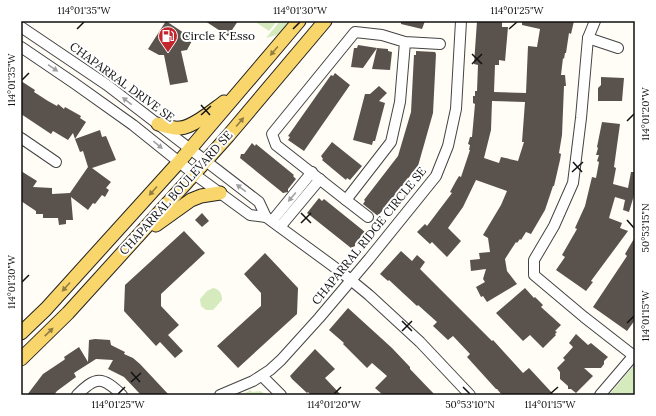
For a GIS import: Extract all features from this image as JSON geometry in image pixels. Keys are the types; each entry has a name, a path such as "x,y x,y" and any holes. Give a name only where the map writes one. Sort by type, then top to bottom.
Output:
{"main road":[{"name":"CHAPARRAL BOULEVARD SE","path":"21,333 46,309 190,150 299,21"},
{"name":"CHAPARRAL BOULEVARD SE","path":"21,359 68,313 206,162 325,21"},
{"path":"158,124 184,128 193,124 239,92"},
{"path":"134,241 186,203 201,196 220,193"}],"street":[{"name":"CHAPARRAL RIDGE CIRCLE SE","path":"220,395 262,376 281,360 319,318 436,176 448,146 456,109 460,21"},
{"path":"595,21 588,38 581,118 573,183 554,226 534,260 534,275 584,317 634,355 600,395"},
{"name":"CHAPARRAL DRIVE SE","path":"22,29 92,74 158,124 259,202 273,222"},
{"path":"368,217 276,145 272,134 355,32 382,34 405,42 440,44"},
{"path":"588,38 618,48"},
{"path":"346,200 391,142 400,102 405,42"},
{"path":"21,47 143,133 194,174 250,215 273,222 351,280 412,334 470,395"},
{"path":"21,138 56,162"},
{"path":"273,222 316,176"},
{"path":"262,376 281,395"},
{"path":"77,395 90,382 96,380 108,383 122,395"}],"green space":[{"path":"254,21 277,21 269,31"},
{"path":"280,21 290,21 280,34 266,38"},
{"path":"213,288 220,292 222,300 213,310 206,310 201,306 200,299 207,291"},
{"path":"635,364 635,395 609,395"},
{"path":"251,390 252,392 260,391 267,395 241,395"}],"building":[{"name":"Circle K Esso","path":"166,21 193,39 187,50 181,51 188,82 170,85 164,55 159,55 148,49"},
{"path":"205,21 238,21 228,36"},
{"path":"401,21 425,21 422,29 401,24"},
{"path":"477,21 502,22 502,27 508,27 505,61 499,60 499,65 495,65 494,92 526,93 528,46 537,47 540,29 522,25 522,21 574,21 571,34 569,33 566,53 564,59 563,58 561,75 565,75 566,86 564,86 562,135 559,153 561,154 554,186 545,210 531,234 526,232 521,240 520,239 517,243 516,242 505,259 507,271 517,284 487,302 483,296 481,297 476,287 485,282 483,279 486,269 471,271 470,260 480,259 479,253 490,252 488,238 483,235 501,205 507,191 476,180 463,207 448,228 461,241 447,257 432,242 430,244 417,232 425,224 427,226 452,193 450,192 459,176 461,177 470,150 470,145 468,144 470,137 472,137 475,104 473,103 473,96 475,96 475,91 477,91 478,65 474,64","holes":["492,101 525,102 522,142 524,142 518,161 501,157 499,163 484,158 491,130"]},
{"path":"358,45 377,48 363,68 351,67 354,48 357,48"},
{"path":"377,48 388,49 388,51 392,52 390,70 372,69"},
{"path":"416,51 435,52 436,54 433,113 418,166 378,216 363,204 365,201 364,200 398,156 411,112 414,55 416,55"},
{"path":"335,73 350,85 304,151 288,140 290,137 288,136 331,75 333,76"},
{"path":"601,77 624,78 622,101 598,101 598,88 601,85"},
{"path":"21,81 48,101 57,106 58,104 64,109 65,107 81,116 80,118 86,122 75,139 73,133 68,140 53,131 51,134 21,114"},
{"path":"379,86 387,93 379,101 385,103 375,141 373,141 372,145 353,140 365,94 370,94"},
{"path":"602,122 620,124 613,184 628,188 631,172 635,172 635,192 629,212 623,210 625,200 615,197 609,218 622,223 620,228 628,231 591,281 593,282 586,291 556,270 565,257 562,255 577,229 575,228 585,206 592,177 596,178 599,162 597,161 599,155 596,155"},
{"path":"100,130 102,137 106,136 116,160 92,168 111,182 106,188 109,190 105,197 102,195 88,210 71,197 73,220 66,220 66,224 59,225 58,218 43,218 43,214 36,214 36,211 21,201 21,171 37,181 33,187 52,188 52,194 70,193 88,167 83,151 80,152 75,139"},
{"path":"332,142 362,166 350,180 347,178 346,180 322,160 323,159 321,156"},
{"path":"252,143 255,146 256,144 294,175 293,176 296,179 288,189 288,192 283,193 240,158 241,154 244,154"},
{"path":"319,198 322,201 324,199 365,232 355,246 351,248 307,213"},
{"path":"202,213 209,221 202,227 195,220"},
{"path":"184,231 205,253 161,294 161,306 179,325 168,335 183,351 175,358 160,342 156,346 124,311 125,285"},
{"path":"635,237 635,320 627,331 593,307 627,256 625,254"},
{"path":"401,251 412,261 417,255 425,262 420,269 492,341 493,340 523,373 529,368 554,395 502,395 467,357 470,354 453,336 448,340 433,326 437,322 389,280 388,281 380,274"},
{"path":"265,253 298,288 297,314 238,368 217,346 261,306 261,293 244,274"},
{"path":"525,288 543,305 541,307 561,325 555,331 557,332 555,334 556,335 543,348 530,335 523,341 496,313"},
{"path":"348,308 392,348 435,395 383,395 375,388 387,376 372,363 367,368 343,344 344,343 329,330"},
{"path":"576,334 588,345 591,343 608,357 604,361 601,368 584,368 593,376 576,393 571,389 568,389 568,386 560,379 560,372 557,368 565,360 563,358 573,347 569,343"},
{"path":"89,340 110,340 111,345 125,352 124,354 133,358 140,364 169,395 141,395 124,377 108,369 113,360 96,359 74,373 76,377 54,395 27,395 43,374 64,360 64,357 79,347 88,362"},
{"path":"315,349 335,369 325,378 341,395 311,395 308,392 307,393 290,376"}],"place":[{"name":"Circle K Esso","path":"168,53"}]}
